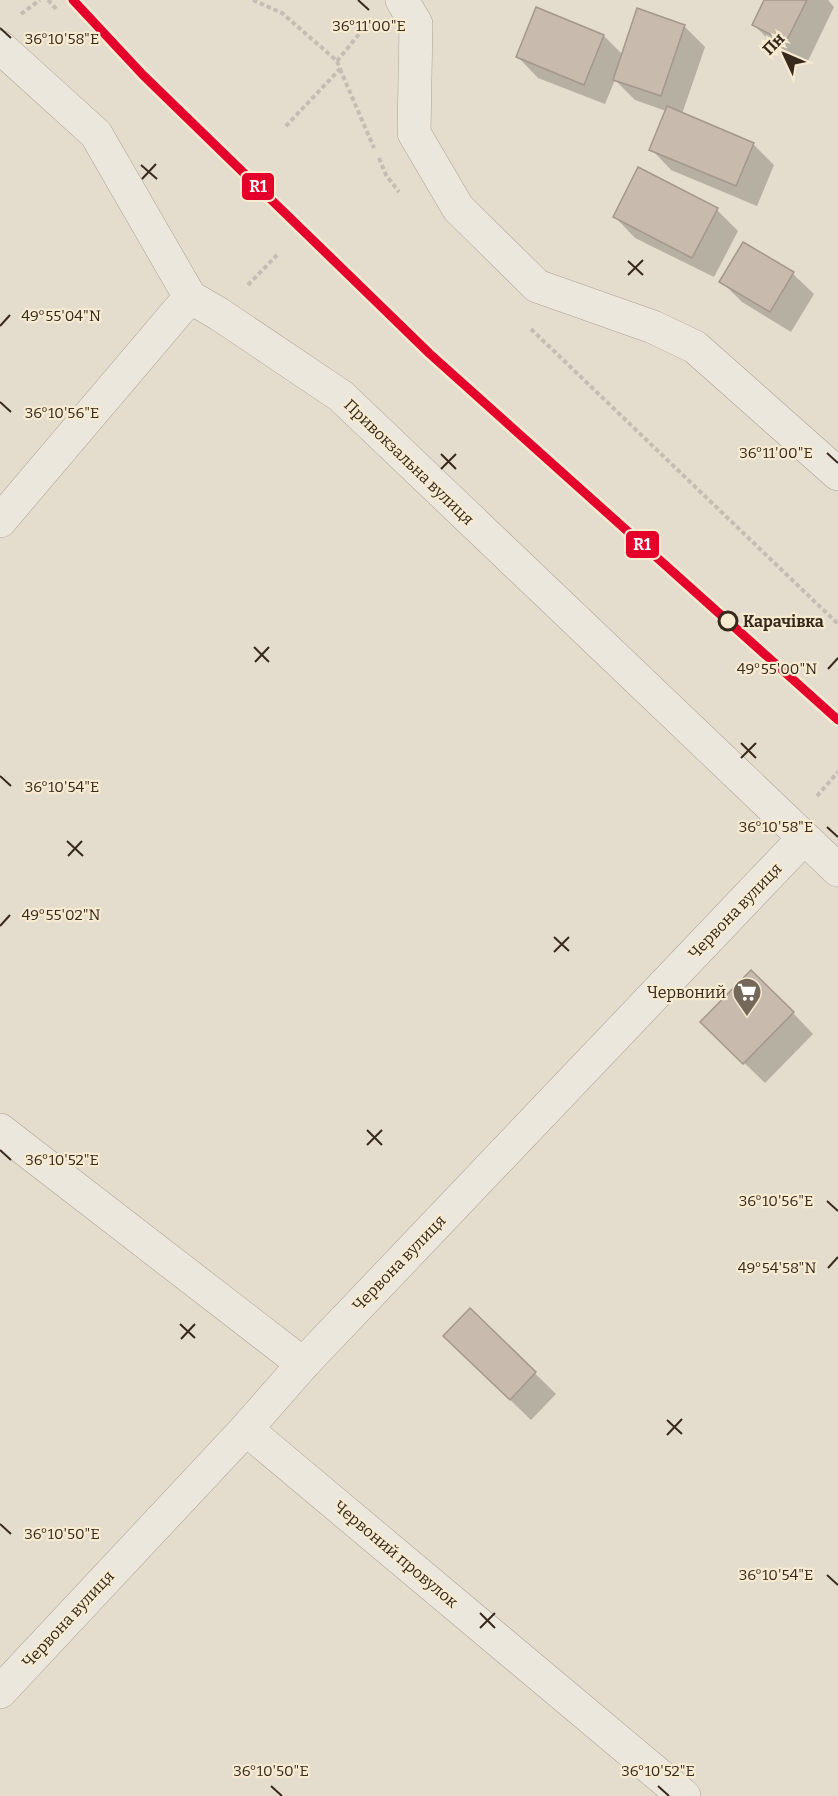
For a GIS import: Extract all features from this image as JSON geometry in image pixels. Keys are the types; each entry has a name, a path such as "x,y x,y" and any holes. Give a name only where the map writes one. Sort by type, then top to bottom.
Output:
{"street":[{"path":"415,8 414,133 458,208 537,286 653,327 695,346 838,474"},
{"name":"Привокзальна вулиця","path":"0,47 96,134 190,297 341,396 838,870"},
{"path":"0,521 190,297"},
{"name":"Червона вулиця","path":"0,1692 246,1429 303,1364 804,838"},
{"path":"0,1130 303,1364"},
{"name":"Червоний провулок","path":"246,1429 684,1796"}],"path":[{"path":"48,0 58,11"},
{"path":"253,0 282,13 337,61 386,175 405,201"},
{"path":"337,61 372,18"},
{"path":"284,128 340,69"},
{"path":"261,272 277,255"},
{"path":"523,322 838,624"},
{"path":"815,798 838,772"}],"building":[{"path":"764,0 807,0 786,42 752,25"},
{"path":"536,7 604,35 584,85 516,57"},
{"path":"637,8 685,25 661,96 613,80"},
{"path":"667,106 754,143 736,186 649,150"},
{"path":"638,167 718,208 692,258 613,217"},
{"path":"743,242 794,272 770,312 719,282"},
{"name":"Червоний","path":"751,970 794,1012 743,1064 700,1022"},
{"path":"470,1308 536,1372 510,1400 443,1336"}],"transit line":[{"name":"R1","path":"73,0 143,75 430,354 838,720"}],"place":[{"name":"Карачівка","path":"728,621"},
{"name":"Червоний","path":"747,1018"}]}
